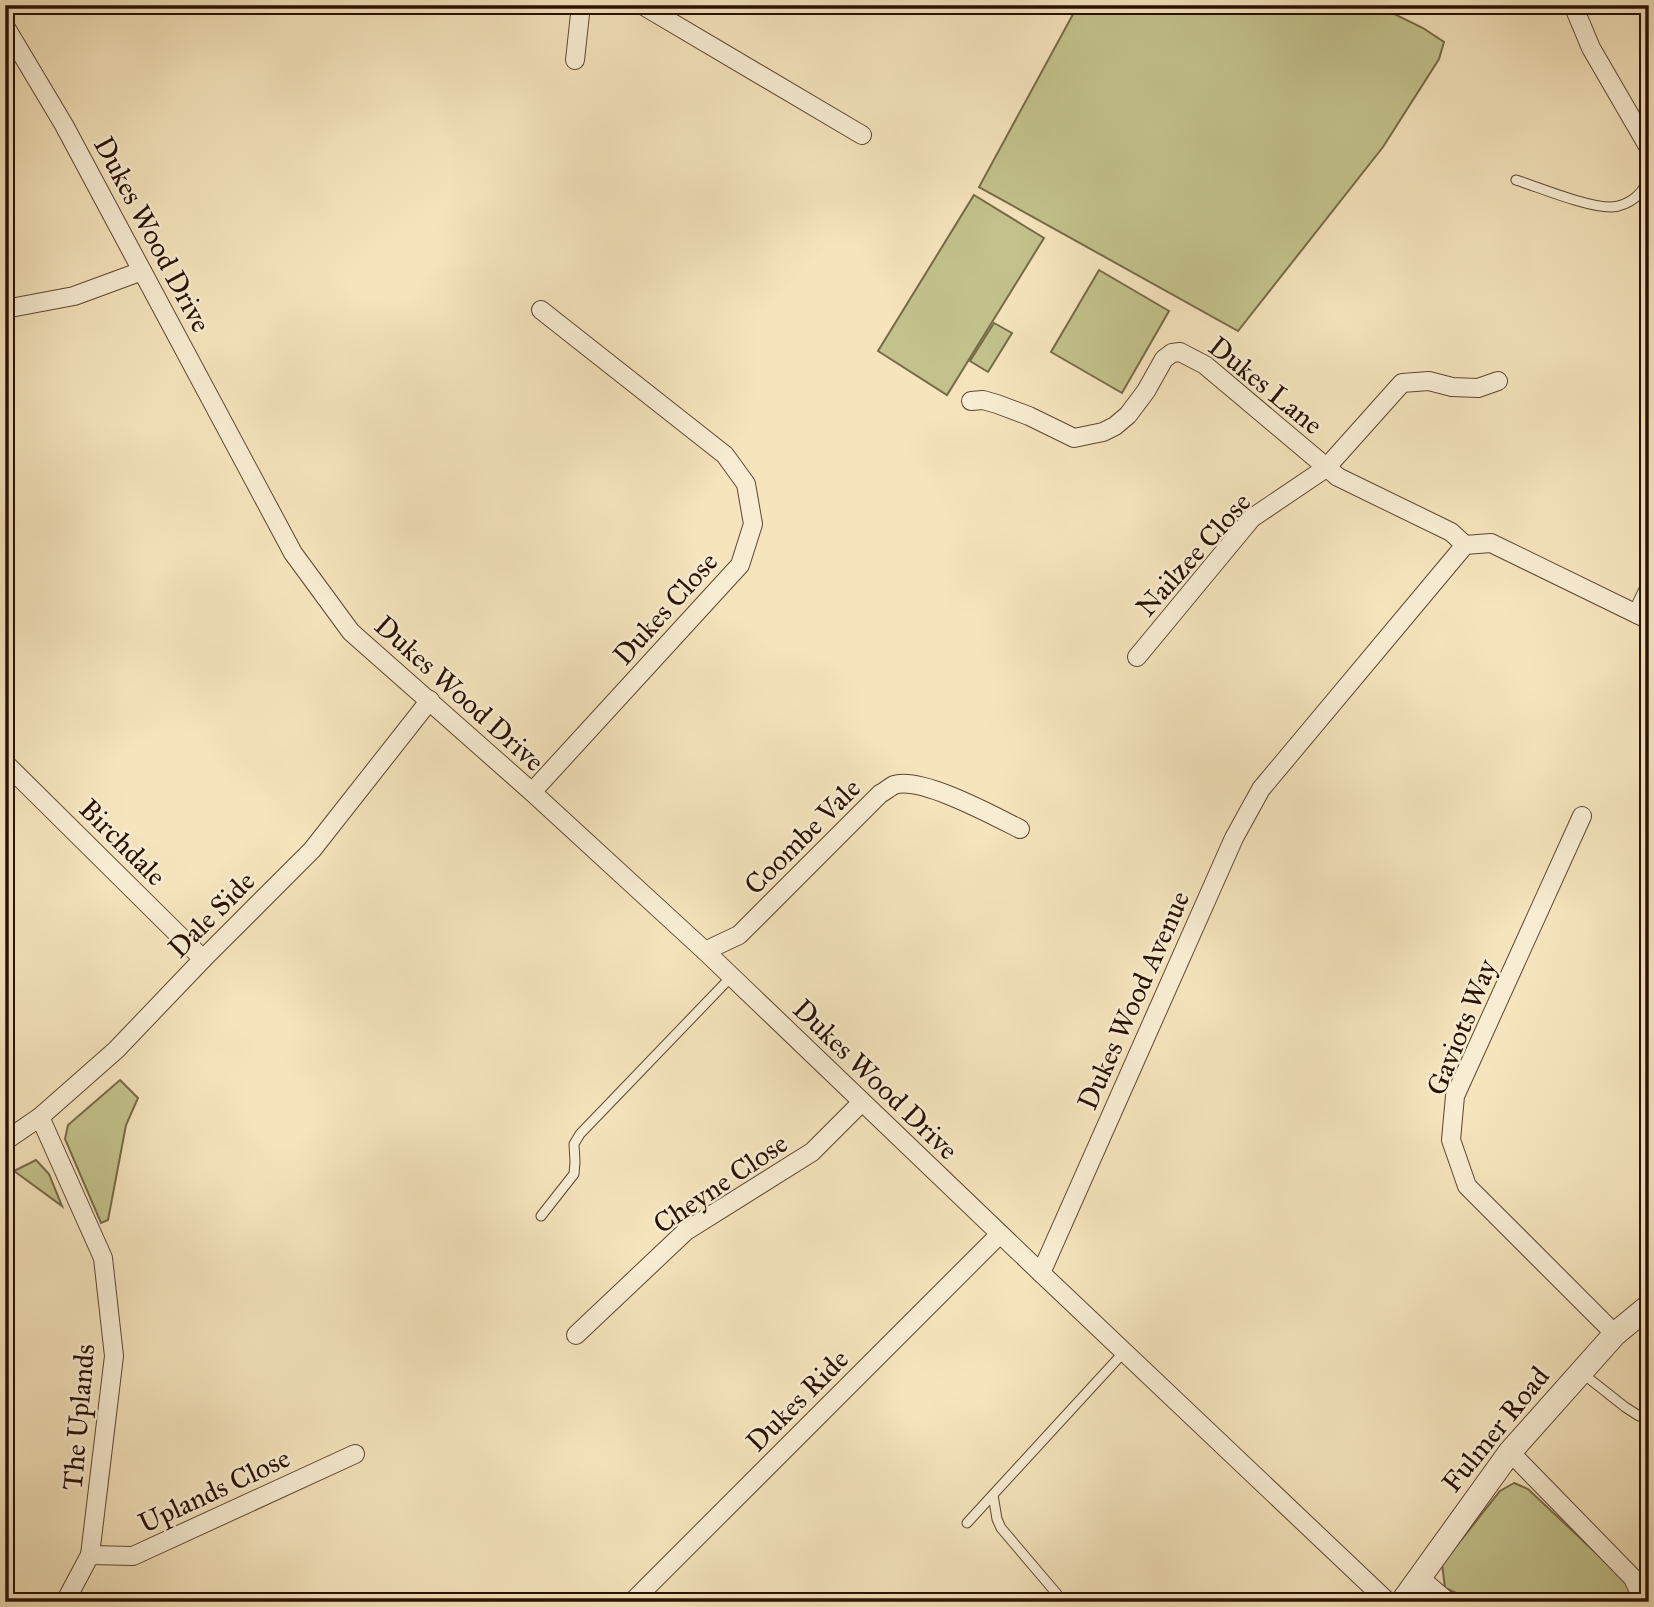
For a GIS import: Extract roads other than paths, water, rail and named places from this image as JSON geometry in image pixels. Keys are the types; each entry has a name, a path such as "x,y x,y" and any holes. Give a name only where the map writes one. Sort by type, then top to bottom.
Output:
{"street":[{"path":"575,60 581,5"},
{"path":"642,5 862,135"},
{"path":"1573,5 1591,48 1649,148"},
{"name":"Dukes Wood Drive","path":"5,26 64,125 293,552 351,632 532,792 705,951 1041,1273"},
{"path":"5,309 74,296 142,271"},
{"name":"Dukes Close","path":"532,792 740,565 753,524 746,484 724,455 541,310"},
{"name":"Dukes Lane","path":"971,401 984,400 997,404 1074,438 1089,436 1115,426 1128,415 1146,391 1164,359 1172,353 1181,352 1205,365 1338,477 1451,532 1465,545"},
{"name":"Nailzee Close","path":"1137,657 1252,518 1326,468 1402,383 1429,381 1452,387 1478,387 1498,381"},
{"path":"1465,545 1491,543 1643,617 1649,589"},
{"name":"Dukes Wood Avenue","path":"1041,1273 1234,838 1261,789 1465,545"},
{"name":"Dale Side","path":"5,1141 40,1117 116,1050 312,850 430,701"},
{"name":"Birchdale","path":"5,762 203,959"},
{"name":"Coombe Vale","path":"705,951 739,935 880,794 895,785 916,785 937,790 1020,829"},
{"name":"Gaviots Way","path":"1582,816 1455,1096 1451,1140 1466,1186 1615,1334"},
{"name":"Cheyne Close","path":"576,1335 686,1231 812,1152 862,1102"},
{"name":"The Uplands","path":"40,1117 103,1258 114,1356 90,1555 65,1602"},
{"name":"Dukes Ride","path":"632,1602 999,1234"},
{"path":"1041,1273 1388,1602"},
{"name":"Fulmer Road","path":"1402,1602 1510,1452 1615,1334 1649,1306"},
{"path":"1510,1452 1633,1578 1640,1602"},
{"name":"Uplands Close","path":"90,1555 133,1556 355,1454"},
{"path":"1419,1577 1451,1602"}],"lane":[{"path":"1516,180 1579,201 1608,207 1622,205 1635,198 1643,190 1649,174"},
{"path":"541,1216 573,1174 573,1144 580,1133 731,978"},
{"path":"967,1523 1124,1352"},
{"path":"1580,1371 1639,1416 1649,1414"},
{"path":"993,1495 1001,1528 1057,1594 1058,1602"}]}
